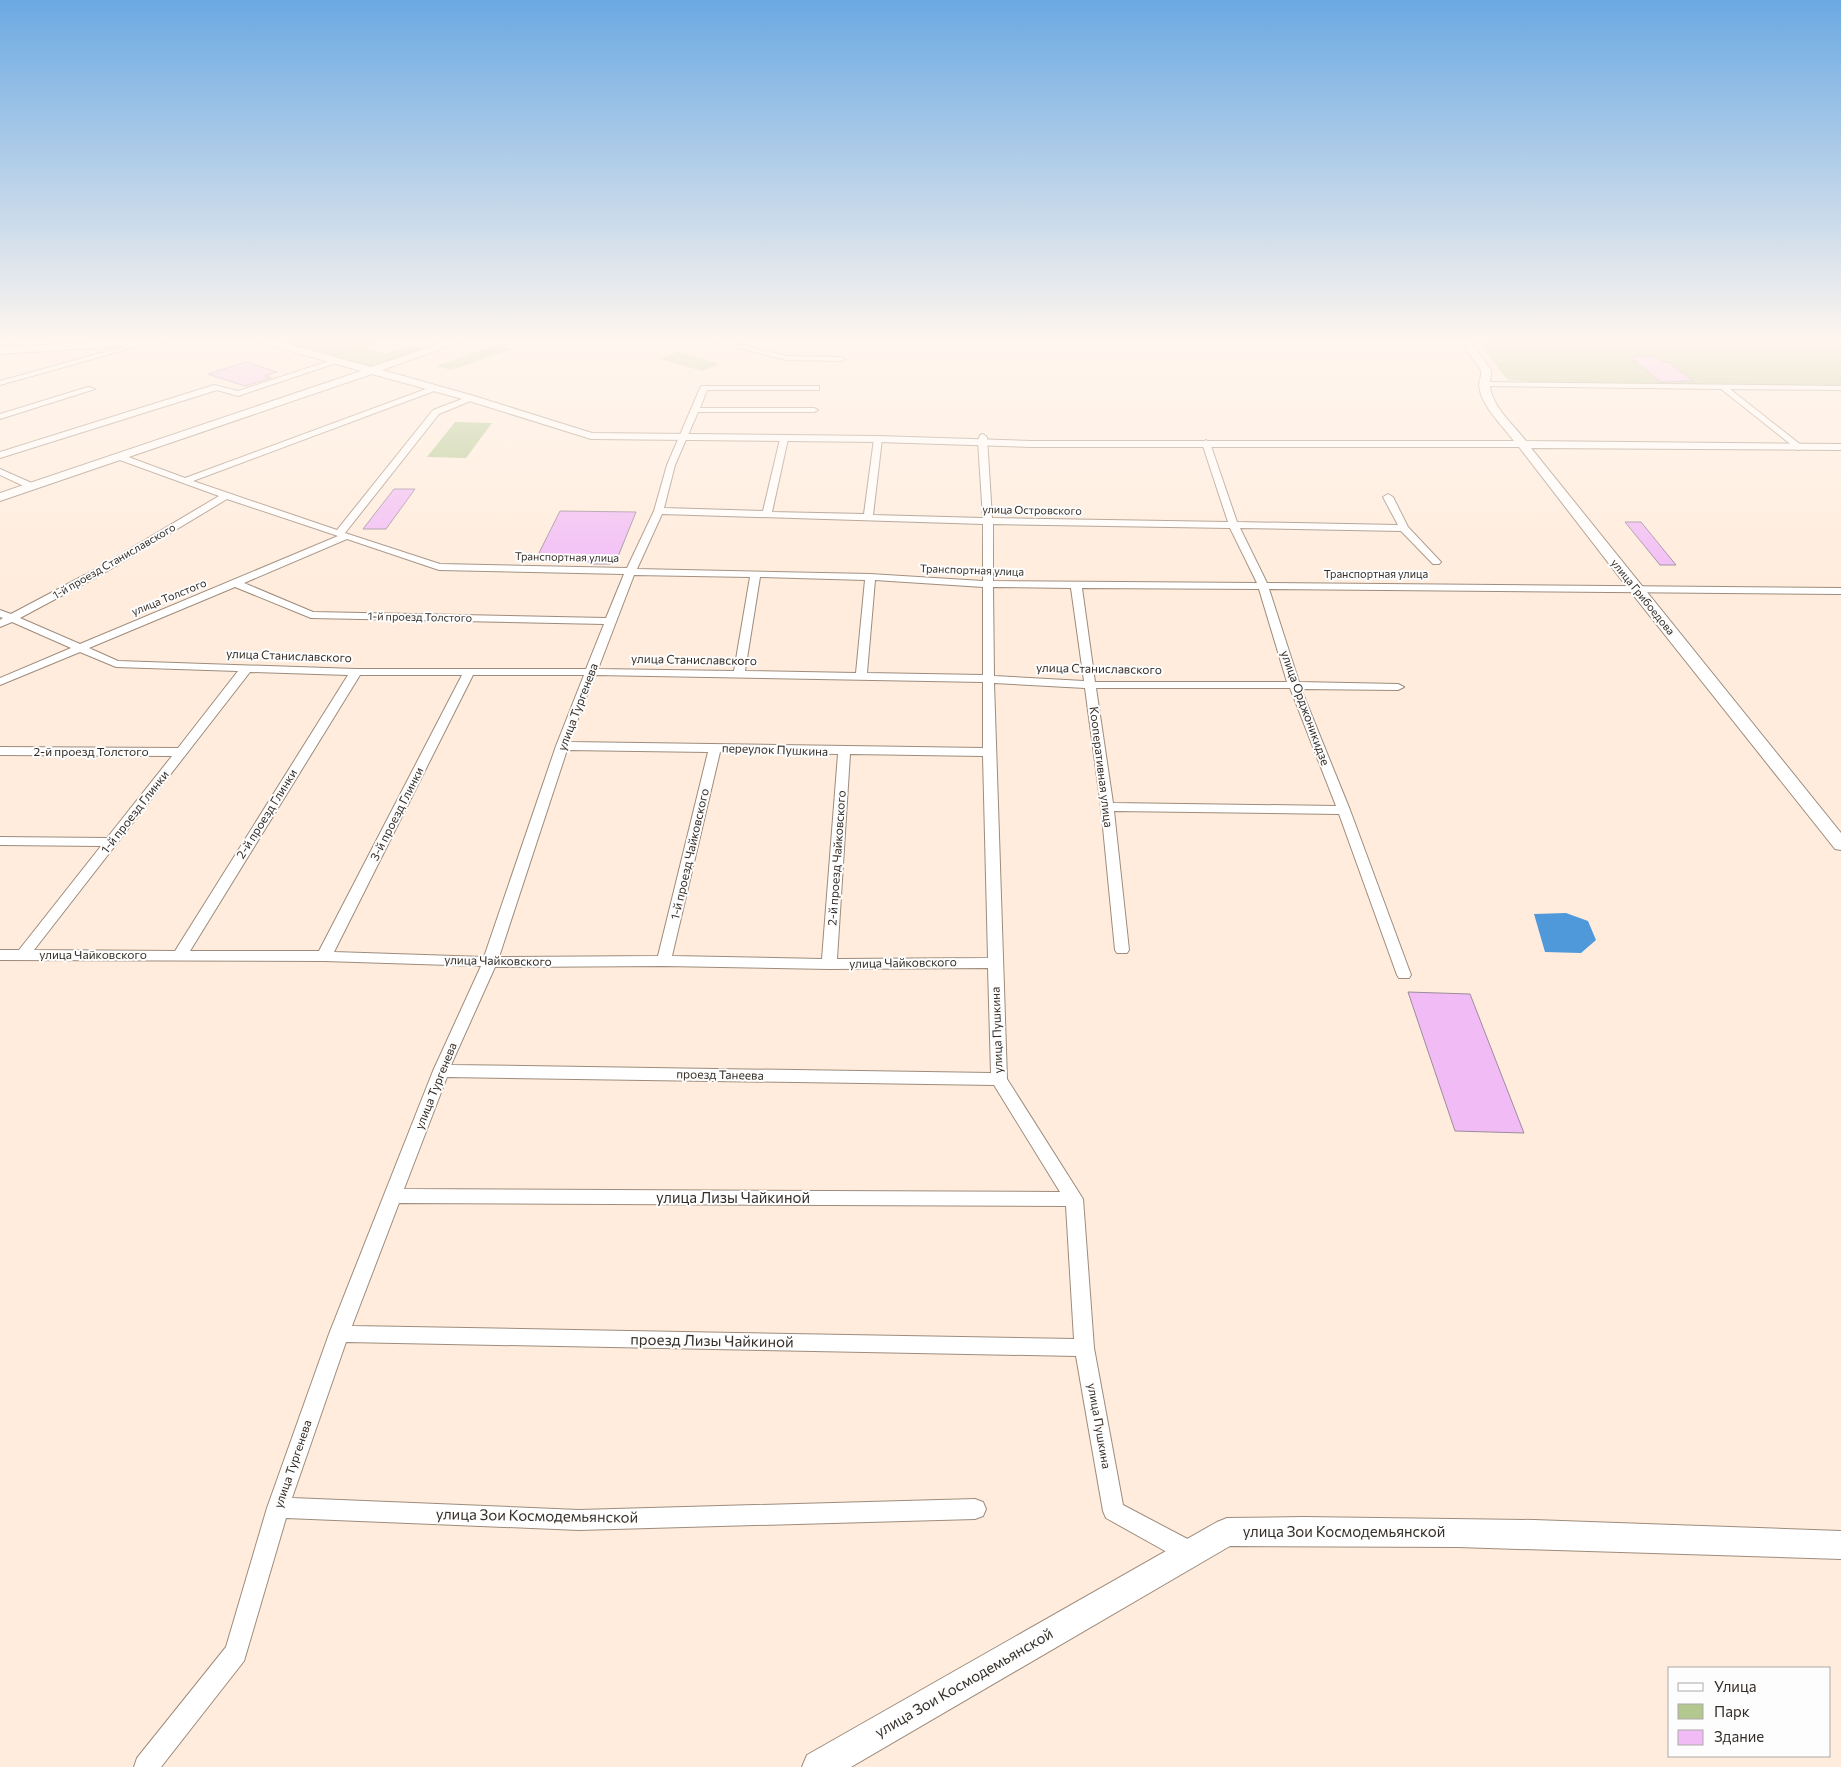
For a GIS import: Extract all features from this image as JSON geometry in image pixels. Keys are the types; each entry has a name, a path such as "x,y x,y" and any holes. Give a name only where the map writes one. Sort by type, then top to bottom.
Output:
{"street":[{"path":"0,455 101,423"},
{"path":"0,496 215,423"},
{"path":"184,481 339,423"},
{"path":"343,534 427,423"},
{"path":"551,423 591,436 681,438 1509,438 1523,443"},
{"name":"улица Тургенева","path":"146,1767 236,1653 278,1508 339,1334 441,1071 490,962 562,746 631,571 659,511 671,465 688,423"},
{"name":"улица Грибоедова","path":"1507,423 1635,588 1841,845"},
{"path":"1769,423 1798,447"},
{"path":"767,514 784,439"},
{"path":"868,517 878,439"},
{"path":"982,439 1032,444 1523,443 1841,447"},
{"name":"улица Пушкина","path":"982,439 988,521 989,752 999,1079 1074,1199 1084,1348 1114,1511 1191,1553"},
{"name":"улица Орджоникидзе","path":"1206,443 1234,524 1263,586 1294,685 1344,810 1404,975"},
{"name":"Транспортная улица","path":"120,456 226,496 439,567 870,577 988,584 1841,591"},
{"path":"0,472 31,486"},
{"name":"1-й проезд Станиславского","path":"0,624 12,620 100,571 226,496"},
{"path":"1388,497 1404,528 1436,562"},
{"name":"улица Островского","path":"659,511 988,521 1404,528"},
{"name":"улица Толстого","path":"0,682 235,583 343,534"},
{"path":"740,674 756,574"},
{"path":"861,676 870,577"},
{"name":"1-й проезд Толстого","path":"235,583 310,615 611,621"},
{"name":"Кооперативная улица","path":"1076,584 1107,807 1122,950"},
{"name":"улица Станиславского","path":"0,614 116,664 356,672 740,674 989,679 1090,685 1294,685 1398,688"},
{"name":"1-й проезд Глинки","path":"23,955 247,668"},
{"name":"2-й проезд Глинки","path":"178,956 356,672"},
{"name":"3-й проезд Глинки","path":"324,956 469,673"},
{"name":"переулок Пушкина","path":"562,746 844,752 989,752"},
{"name":"1-й проезд Чайковского","path":"664,961 715,748"},
{"name":"2-й проезд Толстого","path":"0,751 181,752"},
{"name":"2-й проезд Чайковского","path":"829,964 844,752"},
{"path":"1107,807 1344,810"},
{"path":"0,841 111,842"},
{"name":"улица Чайковского","path":"0,955 324,956 490,962 664,961 829,964 995,962"},
{"name":"проезд Танеева","path":"441,1071 999,1079"},
{"name":"улица Лизы Чайкиной","path":"393,1196 1074,1199"},
{"name":"проезд Лизы Чайкиной","path":"339,1334 1084,1348"},
{"name":"улица Зои Космодемьянской","path":"278,1508 579,1520 975,1509"},
{"name":"улица Зои Космодемьянской","path":"819,1767 1227,1532 1300,1530 1841,1545"}],"green space":[{"path":"454,423 492,423 466,458 427,457"}],"water":[{"path":"1566,913 1588,921 1596,940 1581,953 1545,952 1534,914"}],"building":[{"path":"394,489 415,489 386,529 363,529"},
{"path":"560,511 636,512 615,564 535,561"},
{"path":"1625,522 1641,522 1676,565 1660,565"},
{"path":"1408,992 1470,994 1524,1133 1455,1131"}]}
